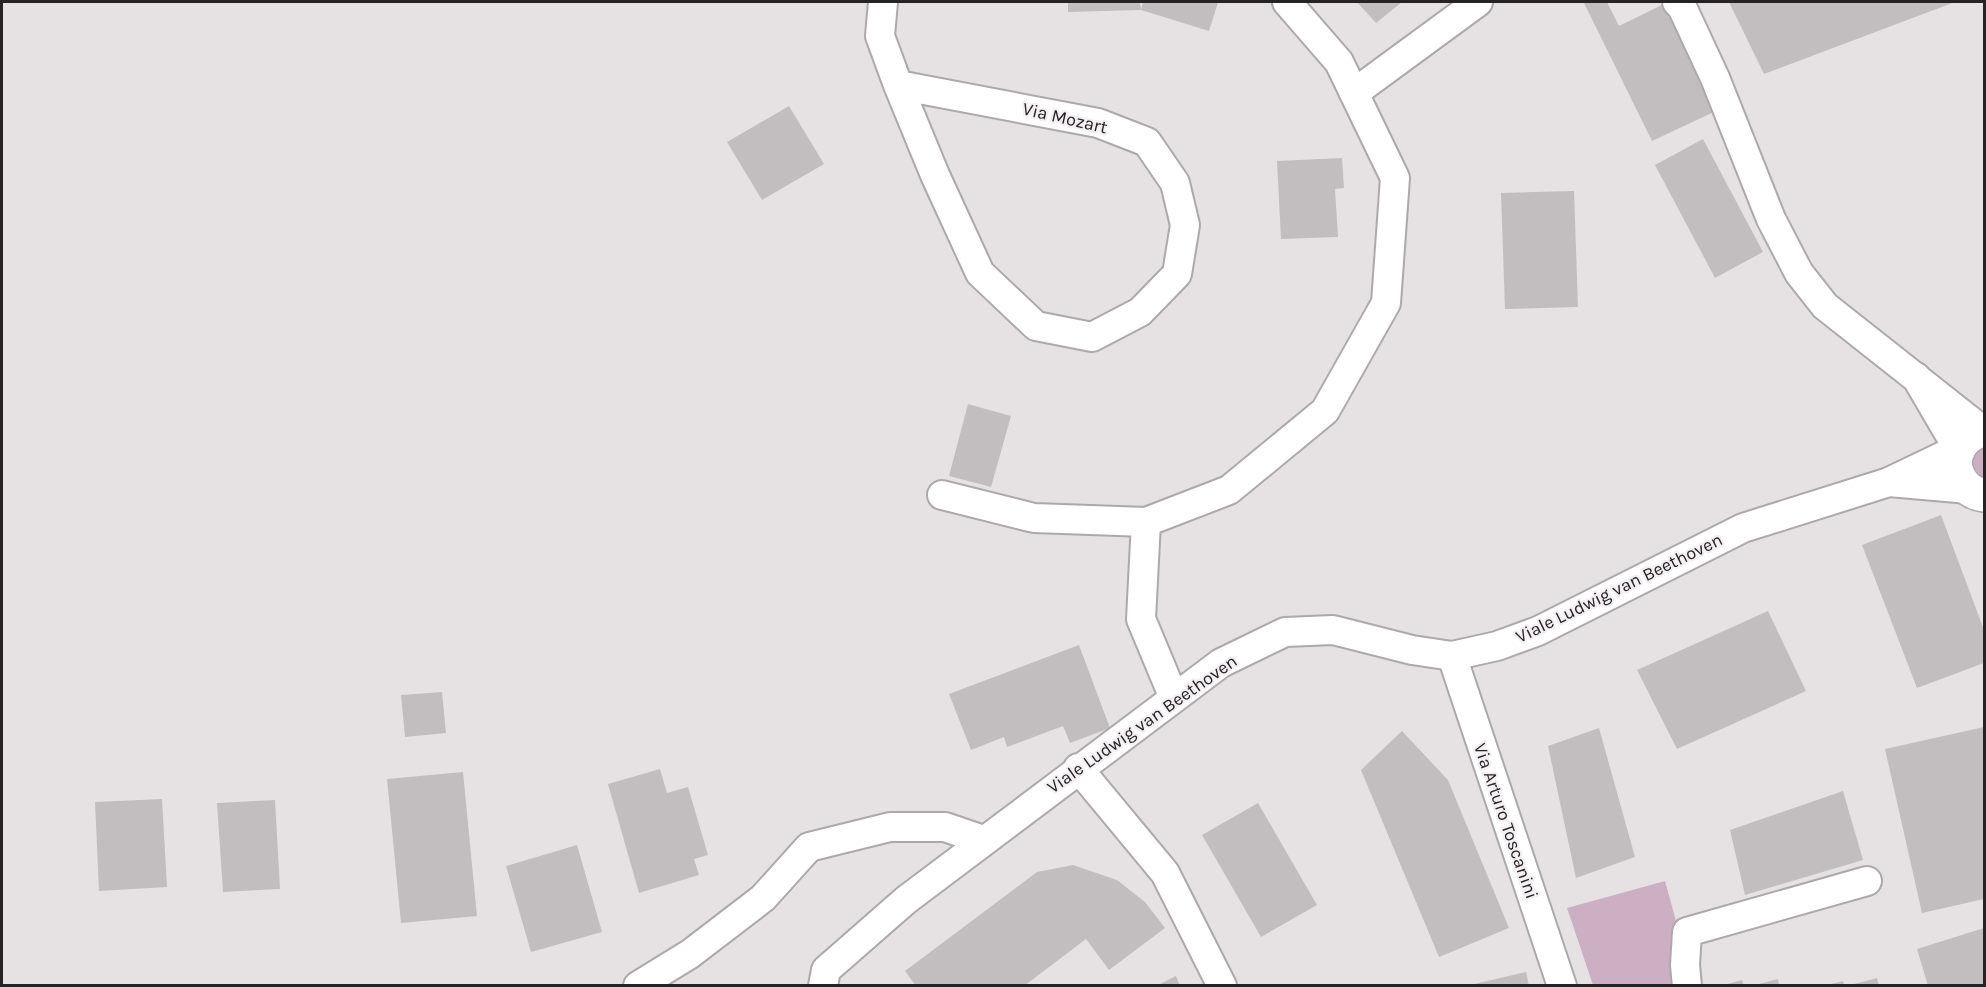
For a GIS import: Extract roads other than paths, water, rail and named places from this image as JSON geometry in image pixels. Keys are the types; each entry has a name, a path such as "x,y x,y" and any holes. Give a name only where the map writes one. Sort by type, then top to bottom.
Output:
{"street":[{"name":"Via Mozart","path":"883,2 880,36 898,85 980,273 1036,326 1092,337 1140,312 1177,274 1185,225 1175,183 1147,142 1098,123 898,85"},
{"path":"942,495 1034,518 1146,522 1229,490 1325,411 1386,303 1395,178 1339,62 1287,2"},
{"path":"1354,93 1478,2"},
{"path":"1677,2 1715,78 1771,219 1799,273 1824,306 1916,378 1977,433"},
{"path":"1916,378 1936,413 1977,433"},
{"path":"1919,466 1931,441 1936,413"},
{"path":"1889,482 1977,433"},
{"path":"1977,433 1956,470 1979,496"},
{"path":"1889,482 1979,496"},
{"name":"Viale Ludwig van Beethoven","path":"823,986 826,970 906,900 983,840 1221,663 1285,632 1334,630 1412,650 1452,656 1497,646 1538,631 1743,528 1889,482"},
{"path":"1146,522 1141,619 1174,698"},
{"name":"Via Arturo Toscanini","path":"1452,656 1562,986"},
{"path":"1078,768 1165,873 1222,986"},
{"path":"638,986 690,954 763,897 809,847 890,827 945,827 983,840"},
{"path":"1687,986 1685,965 1688,932 1867,881"}]}
